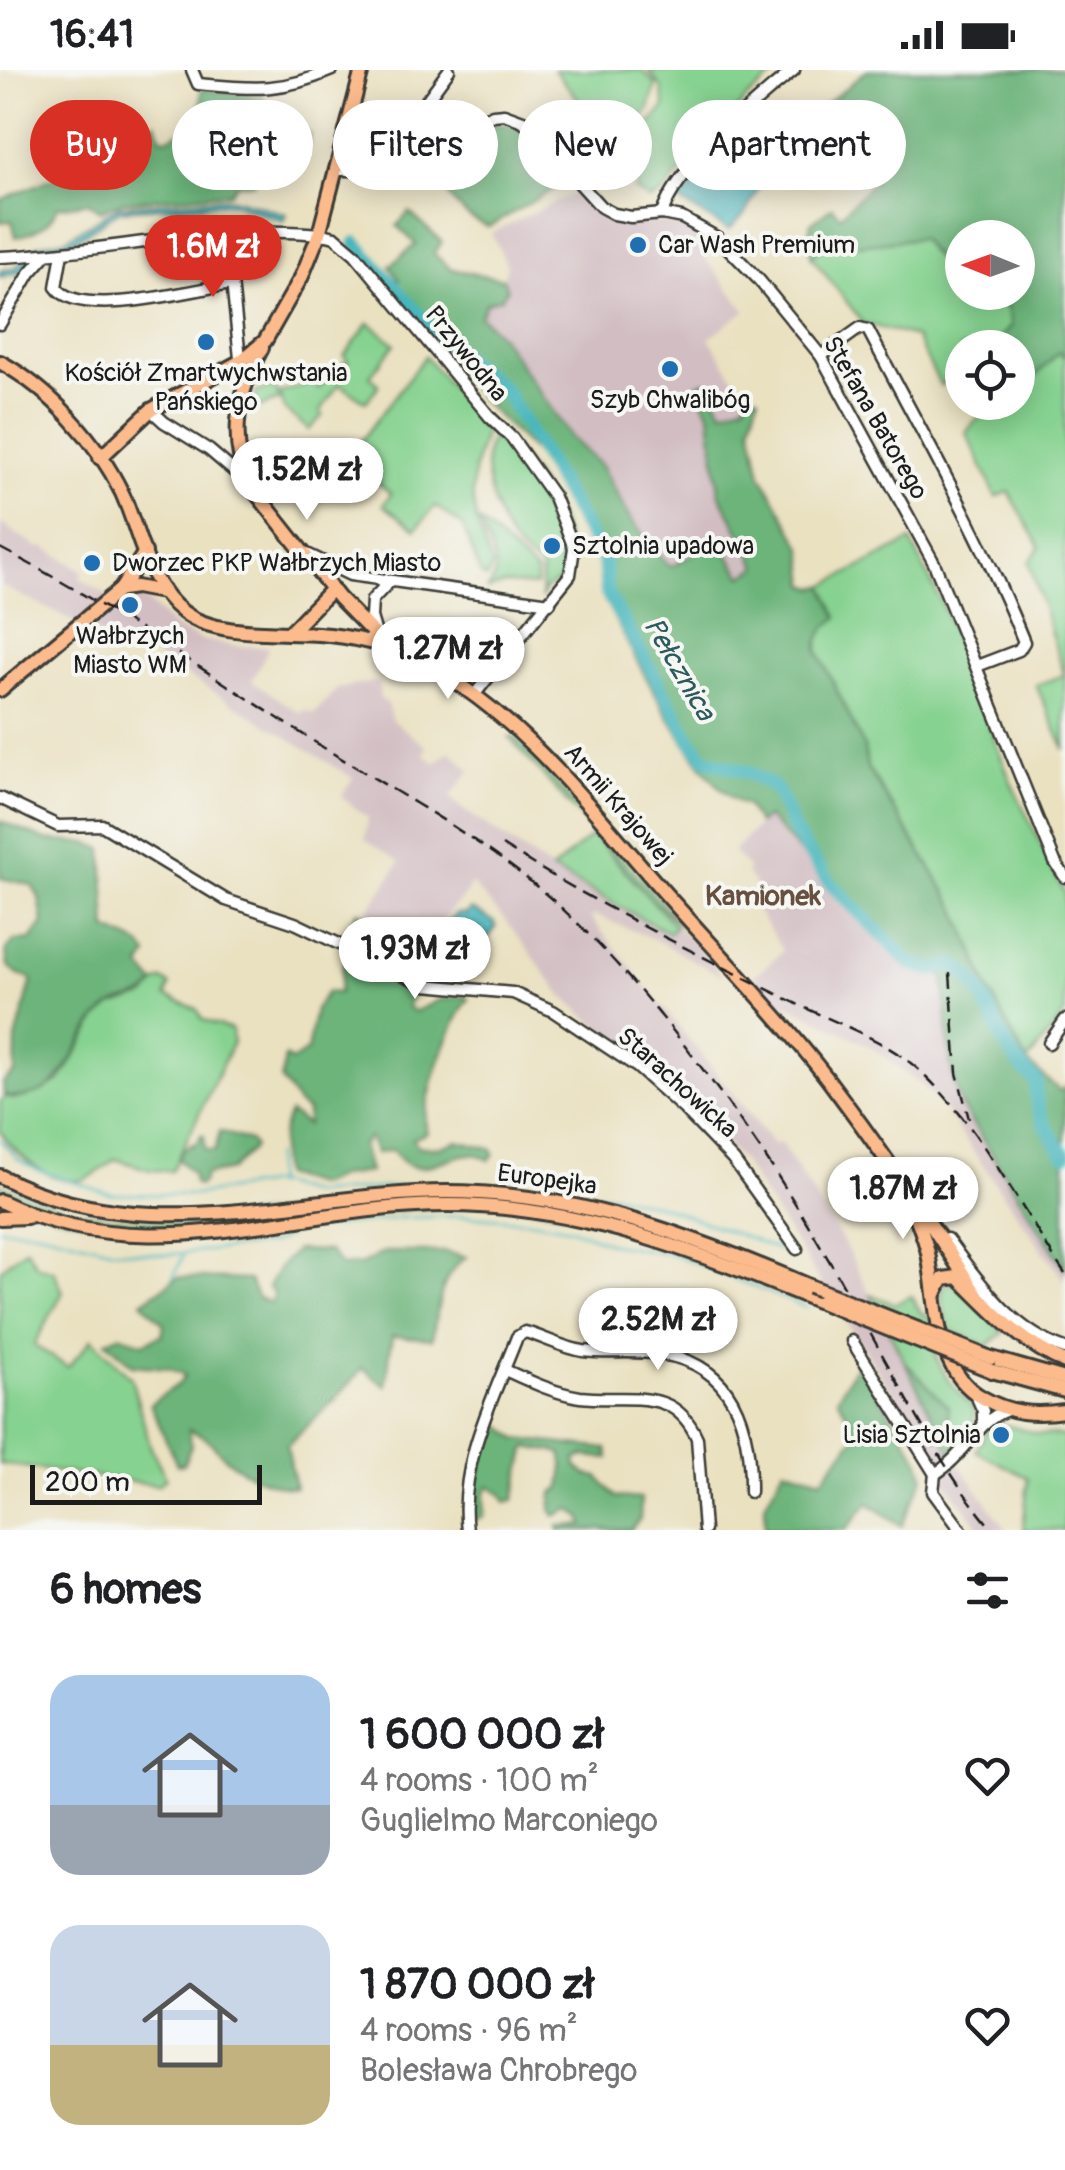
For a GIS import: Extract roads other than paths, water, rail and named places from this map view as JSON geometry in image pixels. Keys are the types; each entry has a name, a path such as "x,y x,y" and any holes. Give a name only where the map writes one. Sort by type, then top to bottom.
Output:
{"main road":[{"path":"354,100 362,70"},
{"path":"333,184 319,234 299,280 243,387 237,428 240,462 249,484 332,588 392,649"},
{"path":"100,458 151,410 241,361 265,341"},
{"name":"Armii Krajowej","path":"0,362 60,409 100,458 120,491 162,592 184,614 229,628 351,638 392,649 475,694 537,746 824,1075 900,1182"},
{"path":"0,690 121,589 145,552"},
{"path":"121,589 136,587 162,592"},
{"path":"290,632 332,588"},
{"name":"Europejka","path":"2,1176 68,1202 143,1214 245,1212 392,1194 478,1193 557,1200 668,1229 992,1364 1065,1379"},
{"path":"900,1182 927,1216 976,1294"},
{"path":"900,1182 922,1229 951,1366 974,1393 1007,1410 1038,1414 1065,1411"},
{"name":"Europejka","path":"0,1201 41,1219 124,1236 163,1236 445,1205 562,1215 654,1238 1065,1390"},
{"path":"0,1218 41,1219"},
{"path":"935,1294 941,1281 958,1277 995,1316 1027,1342 1065,1362"}],"street":[{"path":"192,70 198,84 262,90 289,86 332,70"},
{"path":"427,100 449,70"},
{"path":"662,214 666,199 696,162 794,70"},
{"name":"Stefana Batorego","path":"498,114 522,121 601,207 630,217 662,214 682,218 718,238 822,356 934,562 1065,877"},
{"path":"0,257 43,256 227,234 319,234"},
{"path":"227,234 243,387"},
{"name":"Przywodna","path":"319,234 334,237 378,277 490,417 512,438 554,496 574,548 570,575 548,603"},
{"path":"62,253 56,287 70,299 130,302 231,284"},
{"path":"0,324 43,256"},
{"path":"822,356 850,333 860,328 868,330 935,450 1024,642 1019,650 978,666"},
{"path":"151,410 209,450 249,484"},
{"path":"303,552 350,575 548,603"},
{"path":"332,588 350,575"},
{"path":"378,639 370,618 372,600 390,582"},
{"path":"475,694 548,603"},
{"name":"Starachowicka","path":"0,798 58,826 102,825 226,900 295,923 426,985 513,993 554,1011 636,1067 684,1109 734,1161 797,1249"},
{"path":"1049,1043 1065,1020"},
{"path":"927,1216 992,1299 1030,1332 1065,1349"},
{"path":"467,1530 465,1492 472,1460 520,1334 528,1332 586,1351 667,1355 685,1360 714,1378 736,1403 744,1422 749,1441 750,1492"},
{"path":"852,1341 934,1474 933,1492 961,1530"},
{"path":"505,1370 576,1396 647,1399 677,1409 698,1438 704,1530"},
{"path":"974,1393 983,1424"},
{"path":"934,1474 966,1450 991,1416 1007,1410"}],"water":[{"path":"690,190 758,190 745,214 729,230 679,201"},
{"path":"224,198 286,214 284,221 233,203 120,210 68,245 46,247 21,272 0,277 0,271 15,268 38,245 66,239 119,206"},
{"path":"471,909 496,927 476,954 462,960 446,948 440,930 456,914 466,914"}],"waterway":[{"name":"Pełcznica","path":"356,243 438,337 504,389 604,560 607,593 691,741 705,759 750,773 776,789 797,837 832,885 911,964 932,970 954,965 967,975 978,988 1010,1052 1036,1080 1039,1111 1065,1155"},
{"path":"0,1140 19,1160 37,1170 110,1194 195,1195 274,1183 312,1194 428,1184 515,1187 586,1196 611,1194 662,1206 792,1255"},
{"path":"274,1186 275,1155"},
{"path":"0,1228 39,1231 114,1250 166,1255 272,1244 298,1230 400,1218 464,1216 531,1221 570,1228 611,1244 673,1254 807,1308"},
{"path":"173,1278 183,1256"}],"railway":[{"path":"0,548 122,618 463,833 517,871 570,916 650,1002 764,1155 819,1243 936,1450 993,1530"},
{"path":"502,845 645,927 874,1039 905,1058 961,1115 1065,1274"},
{"path":"950,973 957,1073 969,1119"}],"place":[{"name":"Car Wash Premium","path":"638,245"},
{"name":"Kościół Zmartwychwstania Pańskiego","path":"206,342"},
{"name":"Szyb Chwalibóg","path":"670,369"},
{"name":"Sztolnia upadowa","path":"552,546"},
{"name":"Dworzec PKP Wałbrzych Miasto","path":"92,563"},
{"name":"Wałbrzych Miasto WM","path":"130,605"},
{"name":"Lisia Sztolnia","path":"1001,1435"}],"district":[{"name":"Kamionek","path":"763,896"}]}
